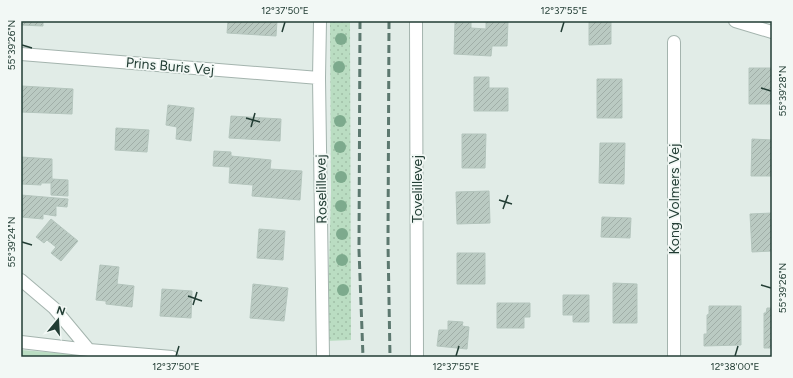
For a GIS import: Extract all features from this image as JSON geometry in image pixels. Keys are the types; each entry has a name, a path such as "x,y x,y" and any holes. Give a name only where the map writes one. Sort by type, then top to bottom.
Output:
{"street":[{"name":"Roselillevej","path":"320,21 319,78 323,357"},
{"name":"Tovelillevej","path":"416,21 417,357"},
{"path":"735,21 772,32"},
{"name":"Kong Volmers Vej","path":"674,42 674,357"},
{"name":"Prins Buris Vej","path":"21,54 319,78"},
{"path":"21,280 54,308 89,350"},
{"path":"21,342 89,350 172,357"}],"green space":[{"path":"330,21 350,21 351,340 327,341 331,193"},
{"path":"21,350 82,355 82,357 21,357"}],"building":[{"path":"21,21 43,21 43,26 21,25"},
{"path":"228,21 277,21 276,36 227,33"},
{"path":"486,21 508,22 507,46 492,46 491,56 454,54 455,22 471,22 471,28 486,29"},
{"path":"589,21 611,21 611,44 589,45"},
{"path":"749,68 772,68 772,104 749,104"},
{"path":"474,77 489,77 489,88 508,88 508,111 474,111"},
{"path":"597,79 622,79 622,118 597,118"},
{"path":"22,86 73,89 72,114 21,112"},
{"path":"168,105 194,108 191,141 176,139 177,127 166,125"},
{"path":"231,116 281,119 280,141 229,138"},
{"path":"116,128 149,130 147,152 115,150"},
{"path":"462,134 486,134 485,168 462,168"},
{"path":"752,139 772,140 772,176 751,176"},
{"path":"600,143 625,143 624,184 599,183"},
{"path":"214,151 231,152 231,156 271,160 270,169 302,171 300,200 252,196 253,185 229,183 230,167 213,166"},
{"path":"21,157 52,159 52,179 68,180 68,196 51,195 51,183 41,183 41,185 21,184"},
{"path":"489,191 490,223 457,224 456,192"},
{"path":"21,195 68,199 67,207 56,206 56,216 43,214 43,219 21,217"},
{"path":"772,213 772,251 752,252 750,214"},
{"path":"602,217 631,218 630,238 601,237"},
{"path":"51,219 78,241 61,261 51,253 56,247 47,240 44,243 36,237"},
{"path":"259,229 285,231 283,260 257,258"},
{"path":"457,253 485,253 485,284 457,284"},
{"path":"100,265 119,267 117,284 134,286 132,307 106,304 106,301 96,300"},
{"path":"613,283 637,284 637,323 613,323"},
{"path":"253,284 288,288 284,321 250,318"},
{"path":"162,289 192,291 191,318 160,316"},
{"path":"563,295 589,295 589,322 573,322 573,315 563,315"},
{"path":"497,303 530,303 530,317 524,317 524,328 497,328"},
{"path":"709,306 741,306 741,345 704,346 704,334 707,334 707,315 709,314"},
{"path":"767,308 772,308 772,348 764,348 764,313 766,313"},
{"path":"448,321 463,322 462,326 469,327 467,349 437,346 439,330 448,330"}],"railway":[{"path":"360,21 359,250 363,357"},
{"path":"389,21 388,244 390,357"}]}
